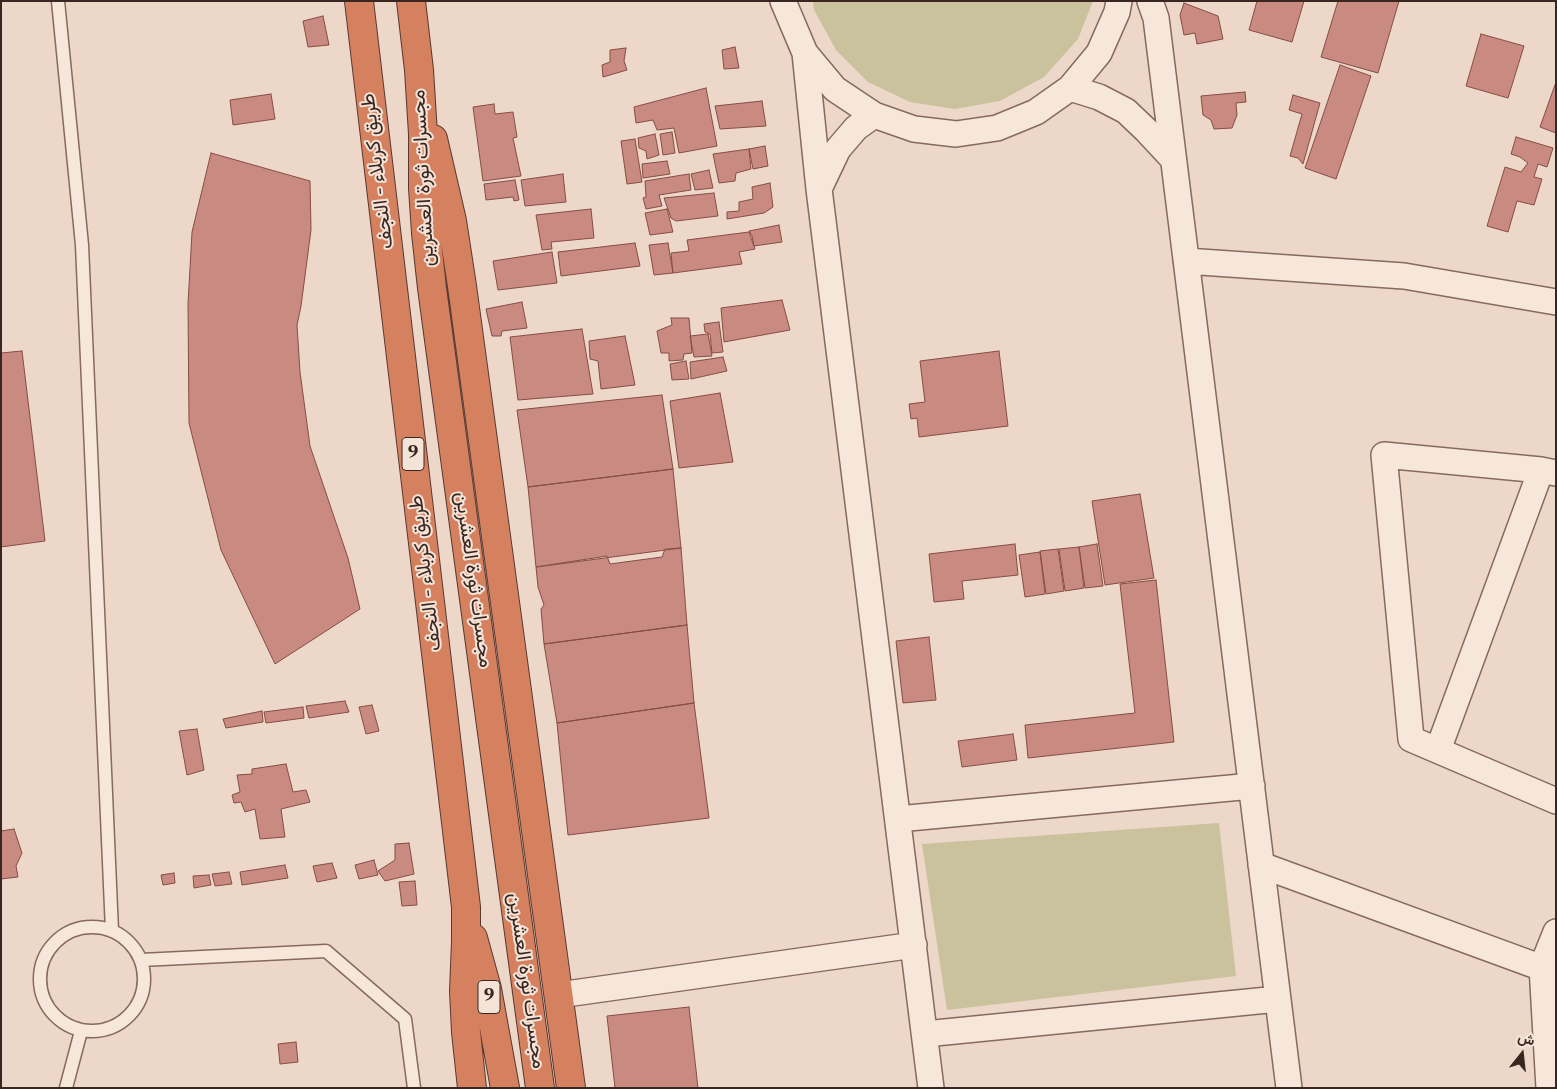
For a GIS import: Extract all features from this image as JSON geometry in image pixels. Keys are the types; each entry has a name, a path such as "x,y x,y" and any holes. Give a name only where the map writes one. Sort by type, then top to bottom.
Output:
{"highway":[{"name":"طريق کربلاء - النجف","path":"359,1 466,907"},
{"name":"9","path":"411,1 419,70"},
{"path":"419,70 452,221 571,1088"},
{"name":"مجسرات ثورة العشرين","path":"419,70 423,134 423,188 432,288 540,1088"},
{"path":"466,907 464,991 472,1088"},
{"name":"مجسرات ثورة العشرين","path":"466,907 487,989 505,1088"}],"street":[{"path":"783,1 805,53 835,89 874,116 914,130 956,134 997,128 1036,112 1070,88 1099,53 1118,12 1119,1"},
{"path":"1150,1 1156,18 1172,159 1289,1088"},
{"path":"805,53 819,189 932,1088"},
{"path":"1070,88 1099,98 1126,111 1172,159"},
{"path":"819,189 838,149 856,128 874,116"},
{"path":"1186,261 1404,276 1556,302"},
{"path":"1438,750 1548,471 1384,455 1411,739 1556,801"},
{"path":"898,819 1252,786"},
{"path":"1261,865 1549,970"},
{"path":"1549,1088 1549,970 1556,932"},
{"path":"559,995 914,945"},
{"path":"925,1034 1278,999"}],"lane":[{"path":"58,1 82,245 112,931"},
{"path":"95,926 112,931 124,938 134,948 141,960 144,976 143,991 137,1006 126,1018 113,1027 97,1031 81,1030 65,1024 52,1013 43,998 39,981 41,964 49,948 62,936 78,928 95,926"},
{"path":"141,960 326,951 405,1019 414,1088"},
{"path":"66,1088 81,1030"}],"shaded area":[{"path":"813,1 1093,1 1078,39 1044,77 1000,101 955,109 910,102 868,82 836,50 814,10"},
{"path":"1219,823 1236,976 947,1010 922,844"}],"building":[{"path":"1257,1 1304,1 1292,42 1249,30"},
{"path":"1338,1 1399,1 1378,73 1321,57"},
{"path":"1184,3 1218,16 1223,39 1197,44 1195,33 1184,35 1180,15"},
{"path":"323,16 329,45 308,47 303,21"},
{"path":"1481,34 1524,46 1508,98 1466,86"},
{"path":"735,47 739,68 724,69 722,50"},
{"path":"626,48 624,61 627,70 603,77 602,65 610,62 610,50"},
{"path":"1340,65 1371,76 1336,179 1305,168"},
{"path":"1556,82 1556,133 1540,127"},
{"path":"706,88 717,146 679,153 674,128 657,130 653,120 636,123 634,107"},
{"path":"1245,92 1246,102 1236,103 1237,115 1232,128 1214,129 1211,120 1203,115 1201,96"},
{"path":"271,94 275,119 233,125 230,100"},
{"path":"1293,95 1320,103 1303,164 1298,158 1290,156 1302,114 1289,110"},
{"path":"762,101 766,126 720,129 715,106"},
{"path":"494,104 495,114 513,112 517,137 513,138 521,176 483,181 473,107"},
{"path":"672,132 675,153 663,155 660,134"},
{"path":"655,134 659,155 647,159 646,151 639,148 638,138"},
{"path":"1516,137 1553,148 1547,167 1538,164 1534,177 1542,179 1534,205 1517,201 1508,232 1487,226 1505,167 1521,172 1528,163 1520,157 1511,154"},
{"path":"635,139 642,182 627,184 621,141"},
{"path":"765,146 768,166 753,169 749,149"},
{"path":"749,149 751,169 736,173 735,181 719,183 713,154"},
{"path":"211,153 310,181 311,230 297,325 300,372 310,446 348,558 360,609 275,664 221,550 189,423 188,304 192,232"},
{"path":"667,161 670,174 643,178 642,164"},
{"path":"709,170 713,188 695,190 691,174"},
{"path":"563,174 566,202 525,206 521,180"},
{"path":"689,174 691,190 659,195 662,206 646,209 643,198 646,197 645,181"},
{"path":"515,180 519,200 514,201 513,197 486,200 484,184"},
{"path":"770,183 773,207 764,213 727,219 727,212 739,211 739,202 753,199 752,187"},
{"path":"714,193 718,216 676,221 671,218 664,198"},
{"path":"591,209 594,238 551,242 552,249 542,250 536,215"},
{"path":"667,209 673,232 650,235 645,213"},
{"path":"779,225 782,242 754,246 749,231"},
{"path":"749,232 755,249 739,252 742,264 673,273 671,253 689,251 687,240"},
{"path":"635,243 640,266 561,276 558,252"},
{"path":"668,243 673,273 654,275 649,245"},
{"path":"552,252 557,283 498,290 493,261"},
{"path":"782,300 790,330 724,342 721,308"},
{"path":"522,302 527,328 502,331 501,336 492,336 486,309"},
{"path":"671,318 689,318 692,353 684,354 683,360 669,361 669,353 661,353 657,331 672,325"},
{"path":"719,322 723,352 712,353 710,334 705,332 704,324"},
{"path":"582,329 593,394 518,400 510,337"},
{"path":"708,334 712,356 694,357 690,336"},
{"path":"625,336 635,385 601,389 598,361 590,359 589,341"},
{"path":"22,351 45,541 1,547 1,353"},
{"path":"999,351 1008,426 919,437 917,418 911,419 909,404 925,402 920,361"},
{"path":"723,357 727,371 691,379 690,362"},
{"path":"686,361 689,379 672,380 670,364"},
{"path":"720,393 733,462 679,468 670,401"},
{"path":"662,395 673,469 528,487 517,410"},
{"path":"673,469 681,548 536,567 528,487"},
{"path":"1140,494 1154,578 1105,585 1092,501"},
{"path":"1015,544 1018,575 962,581 964,599 934,602 929,554"},
{"path":"1097,544 1103,586 1085,588 1079,547"},
{"path":"1079,547 1084,588 1065,591 1059,549"},
{"path":"681,548 687,625 544,644 541,609 544,605 538,587 536,567 607,556 610,564 662,557 665,549"},
{"path":"1058,549 1064,591 1046,594 1040,551"},
{"path":"1040,552 1045,594 1025,597 1019,555"},
{"path":"1156,580 1174,742 1028,758 1025,725 1135,713 1120,584"},
{"path":"687,625 694,703 557,723 544,644"},
{"path":"929,637 936,700 903,703 896,641"},
{"path":"345,701 349,712 309,718 306,706"},
{"path":"694,703 709,818 568,835 557,723"},
{"path":"372,705 379,731 366,734 359,707"},
{"path":"303,707 304,718 266,723 264,712"},
{"path":"262,711 263,722 226,728 223,719"},
{"path":"197,729 204,770 187,775 179,731"},
{"path":"1013,734 1017,760 962,767 958,741"},
{"path":"286,764 293,792 306,790 310,802 281,809 285,837 260,839 255,809 245,812 241,802 234,803 232,795 240,792 237,775 252,774 252,769"},
{"path":"14,829 22,853 16,866 18,877 1,879 1,831"},
{"path":"409,843 414,874 385,881 378,871 395,860 395,844"},
{"path":"374,860 378,875 359,879 355,865"},
{"path":"332,863 337,878 317,882 313,866"},
{"path":"285,865 288,878 242,885 240,872"},
{"path":"229,872 232,884 215,886 212,874"},
{"path":"174,873 175,883 163,885 161,875"},
{"path":"209,875 211,885 194,888 193,876"},
{"path":"415,881 417,905 402,906 399,882"},
{"path":"689,1007 698,1088 615,1088 607,1016"},
{"path":"296,1042 298,1062 280,1064 278,1044"}]}
